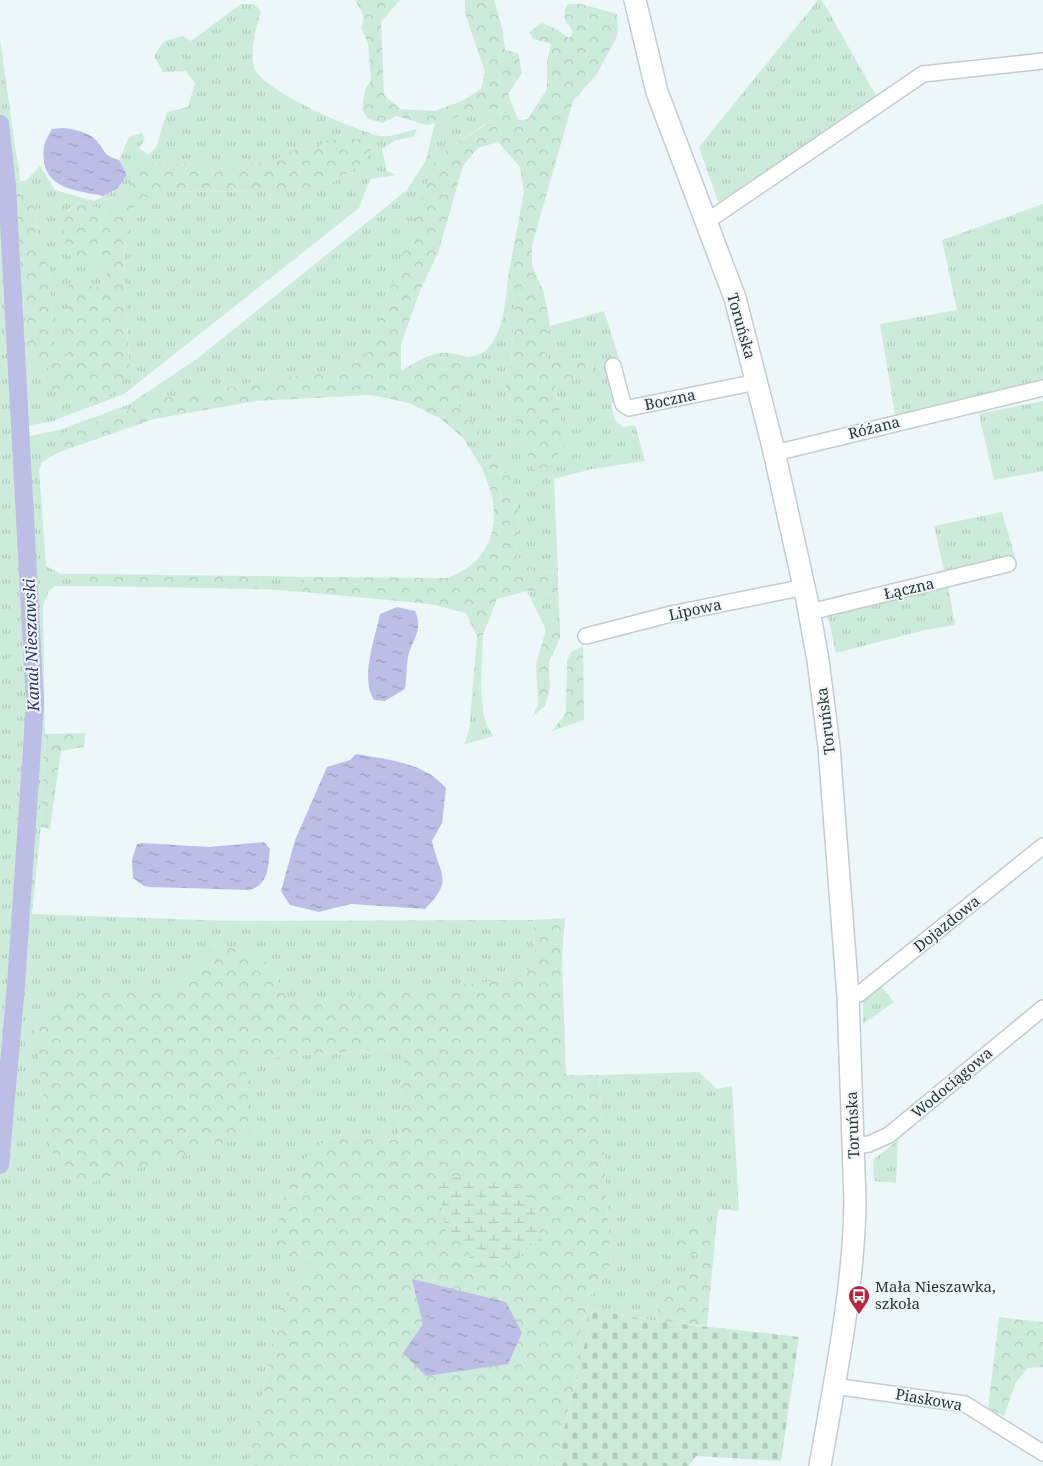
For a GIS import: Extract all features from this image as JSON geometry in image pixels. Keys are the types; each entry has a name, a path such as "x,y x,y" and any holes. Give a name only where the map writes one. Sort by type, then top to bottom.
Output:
{"main road":[{"name":"Toruńska","path":"634,0 657,92 735,298 775,453 805,586 829,740 848,996 855,1146 854,1233 820,1466"}],"street":[{"path":"706,222 923,74 1043,60"},
{"name":"Boczna","path":"614,366 623,404 629,408 757,382"},
{"name":"Różana","path":"775,453 1043,388"},
{"name":"Łączna","path":"810,612 1008,564"},
{"name":"Lipowa","path":"586,636 671,614 805,586"},
{"name":"Dojazdowa","path":"848,996 859,994 1043,846"},
{"name":"Wodociągowa","path":"855,1146 869,1144 889,1135 1043,1008"},
{"name":"Piaskowa","path":"833,1386 965,1404 1043,1453"}],"green space":[{"path":"355,0 400,0 381,22 384,95 400,109 435,111 462,101 481,89 485,72 465,13 465,0 494,0 502,27 505,50 518,53 522,73 508,94 518,120 528,119 547,89 547,62 551,44 533,39 529,32 542,23 556,29 569,38 573,32 566,22 564,15 568,4 581,4 617,14 618,34 597,74 573,101 532,246 532,265 544,293 550,326 544,345 547,361 594,356 591,375 555,385 565,445 541,475 533,468 505,389 511,362 515,309 508,277 524,192 520,167 498,142 478,148 463,166 438,253 420,291 401,344 401,371 426,357 445,353 464,356 491,366 470,387 456,389 460,411 478,427 481,437 474,442 463,438 441,419 409,403 371,395 256,401 154,419 60,452 60,434 163,398 343,368 355,363 368,352 434,164 449,148 485,125 486,110 427,125 396,116 383,123 368,119 362,109 365,89 371,81 368,43 361,28 364,16"},
{"path":"818,0 822,0 878,99 719,204 699,147"},
{"path":"241,4 254,4 261,11 253,46 254,67 260,76 273,87 310,108 368,133 389,136 417,129 414,137 396,140 382,149 387,171 397,175 370,179 359,208 124,394 50,422 18,427 20,438 59,430 128,405 198,358 407,190 426,160 435,123 486,109 485,124 449,148 368,352 355,363 343,368 163,398 60,434 60,452 42,462 39,471 46,566 61,574 90,574 90,586 55,586 49,591 43,606 45,734 41,827 32,914 231,921 533,920 535,958 525,978 292,1003 265,960 218,942 175,989 83,989 246,1060 405,1047 398,1140 327,1136 313,1266 292,1290 278,1312 249,1462 251,1466 0,1466 0,203 7,202 0,154 0,39 20,181 14,182 28,358 129,365 124,257 128,217 136,202 158,192 291,191 329,184 357,167 316,151 296,149 271,162 224,167 167,163 137,166 123,197 107,211 79,202 68,210 85,261 103,261 107,273 103,284 94,288 74,276 67,289 69,359 53,340 49,268 37,252 36,205 25,181 40,166 55,190 94,201 117,189 127,175 119,160 129,137 142,133 145,139 139,148 148,155 156,148 167,112 188,107 195,83 186,71 163,72 154,56 164,41 183,36 191,41"},
{"path":"346,138 370,141 371,153 357,167 329,184 291,191 158,192 136,203 128,217 124,257 129,365 119,390 96,402 77,401 70,388 47,390 48,368 28,358 14,182 25,181 36,205 37,252 49,267 53,340 68,358 67,289 74,275 94,288 103,284 107,273 103,261 85,261 67,251 63,229 65,218 79,202 107,211 123,197 137,166 167,163 224,167 271,162 296,149 316,151 324,141"},
{"path":"1043,204 1043,380 895,415 880,324 957,310 942,240"},
{"path":"508,277 515,309 511,362 505,389 565,445 555,385 591,375 594,357 547,361 544,345 550,326 604,311 619,358 608,360 618,397 611,405 615,420 623,427 635,425 645,461 592,469 554,479 558,572 533,571 515,554 520,518 498,456 482,468 463,438 473,442 478,427 460,411 456,389 470,386 490,367 467,358 482,353 495,339 502,318"},
{"path":"1043,401 1043,471 994,480 979,414"},
{"path":"498,456 512,475 520,518 515,554 533,571 558,572 558,593 527,591 497,599 483,635 477,637 466,613 430,604 303,592 304,577 447,578 459,573 478,558 490,539 494,515 490,489 482,468"},
{"path":"1002,512 1015,557 945,575 934,526"},
{"path":"90,574 260,576 261,589 90,586"},
{"path":"260,576 304,577 303,592 261,589"},
{"path":"948,585 955,625 925,630 836,653 827,613"},
{"path":"527,591 558,593 560,624 546,630"},
{"path":"560,624 560,639 549,662 550,687 545,706 532,717 538,704 536,664 546,630"},
{"path":"483,635 482,703 488,728 494,736 464,744 469,731 477,637"},
{"path":"583,646 584,720 552,731 566,713 567,661 571,652"},
{"path":"85,733 84,747 61,751 50,829 41,827 45,734"},
{"path":"565,918 562,955 566,1075 599,1075 611,1266 592,1292 582,1325 574,1387 555,1466 251,1466 249,1462 278,1312 292,1290 313,1266 273,1249 285,1193 303,1161 327,1136 398,1140 405,1047 246,1060 250,1136 84,1184 50,1150 34,1026 83,989 175,989 218,942 265,960 292,1002 525,978 535,958 533,920","holes":["413,1279 508,1364 403,1353 423,1324"]},
{"path":"879,984 894,1002 863,1024 863,1001"},
{"path":"699,1072 717,1089 732,1086 739,1211 719,1209 717,1218 702,1225 678,1225 671,1235 699,1257 688,1278 673,1285 664,1294 659,1305 656,1321 593,1310 574,1387 582,1325 592,1292 611,1266 599,1075"},
{"path":"898,1140 896,1183 874,1181 873,1160"},
{"path":"451,1176 529,1189 543,1244 532,1244 512,1262 499,1268 472,1270 467,1246 446,1233 439,1187"},
{"path":"717,1218 707,1326 656,1321 659,1305 664,1294 673,1285 688,1278 699,1257 679,1252 671,1235 678,1225 702,1225"},
{"path":"593,1310 656,1321 799,1337 781,1461 696,1456 689,1466 555,1466"},
{"path":"999,1317 1043,1322 1043,1367 1028,1368 1016,1382 1004,1416 988,1409"}],"water":[{"path":"65,128 89,135 96,140 107,154 119,160 127,175 117,189 103,196 67,188 52,178 44,162 43,153 45,145 52,129"},
{"path":"397,607 415,611 418,624 408,657 405,689 385,701 374,700 368,681 372,646 380,614"},
{"path":"356,754 416,767 437,779 446,788 442,823 432,841 441,870 442,883 440,891 425,909 351,904 319,912 290,905 281,891 295,840 327,767 350,760"},
{"path":"264,842 270,849 266,874 264,880 256,888 249,890 150,887 144,886 133,878 132,860 137,844 209,847"},
{"path":"412,1279 506,1302 522,1333 508,1364 426,1376 403,1353 423,1324"}],"waterway":[{"name":"Kanał Nieszawski","path":"0,124 7,186 35,703 16,985 0,1165"}],"place":[{"name":"Mała Nieszawka, szkoła","path":"859,1315"}]}
